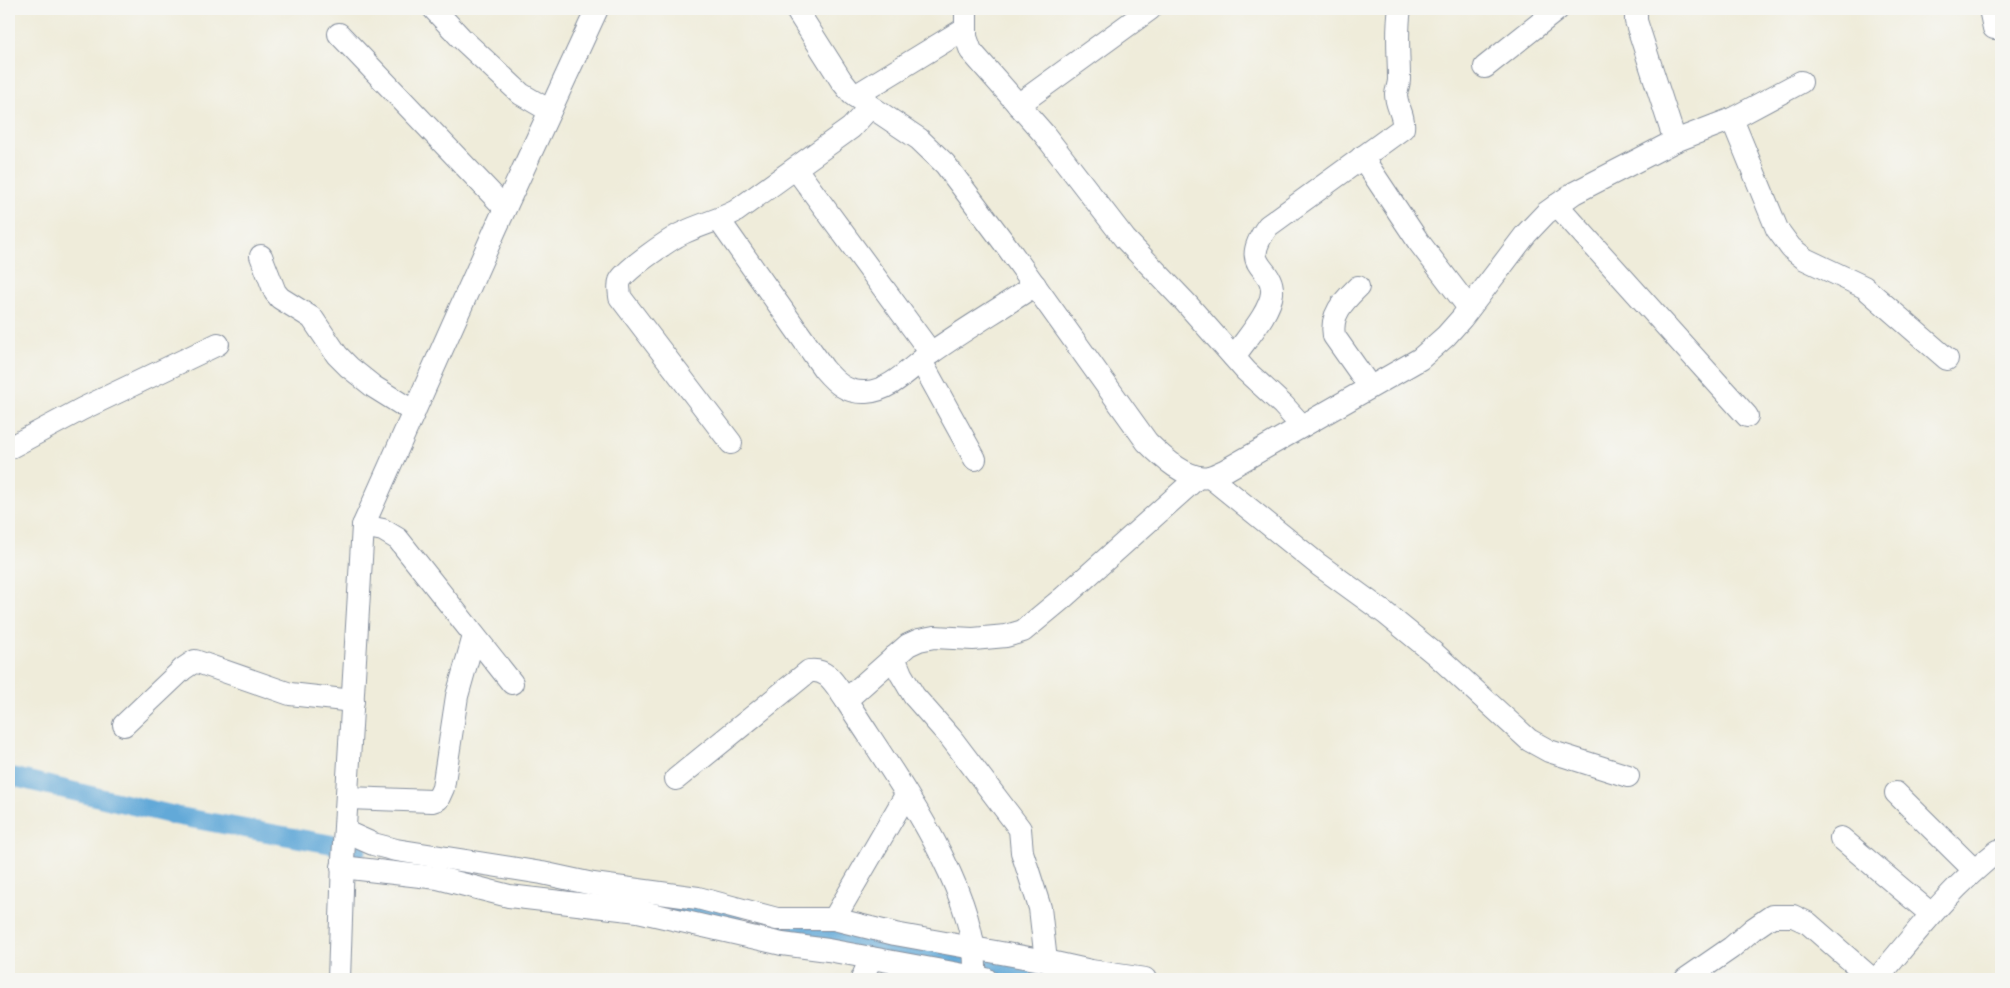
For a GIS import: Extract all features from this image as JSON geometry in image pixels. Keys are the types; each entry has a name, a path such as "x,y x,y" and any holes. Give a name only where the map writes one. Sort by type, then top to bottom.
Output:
{"street":[{"path":"434,9 461,38 521,94 550,111"},
{"path":"339,979 344,850 363,526 505,208 597,9"},
{"path":"796,9 841,80 862,102 919,138 945,164 1148,442 1173,465 1204,477 1385,613 1428,648 1529,740 1549,751 1628,776"},
{"path":"1018,105 1150,9"},
{"path":"1234,357 1265,312 1272,292 1269,281 1260,268 1255,254 1257,241 1268,226 1403,128 1404,119 1398,106 1396,95 1399,81 1398,24 1400,9"},
{"path":"1485,67 1558,9"},
{"path":"1634,10 1675,141"},
{"path":"731,443 620,297 619,282 627,271 682,233 702,224 719,220 736,211 851,128 862,102 966,18"},
{"path":"966,18 966,38 971,51 1044,134 1125,239 1259,384 1283,405 1302,426"},
{"path":"338,34 505,208"},
{"path":"846,700 908,645 919,640 934,637 973,639 1006,636 1023,631 1204,477 1224,471 1420,359 1446,336 1526,234 1546,213 1574,193 1675,141 1732,119 1801,82"},
{"path":"1732,119 1777,228 1791,248 1805,259 1864,287 1946,359"},
{"path":"1362,157 1422,247 1469,308"},
{"path":"796,169 926,357 976,459"},
{"path":"1557,205 1747,416"},
{"path":"719,220 824,369 837,384 851,390 867,392 897,379 926,357 1035,285"},
{"path":"261,256 275,292 280,298 312,318 337,355 349,368 374,387 414,412"},
{"path":"1358,287 1340,304 1332,325 1334,336 1370,388"},
{"path":"9,448 82,409 218,344"},
{"path":"363,526 383,530 398,539 512,683"},
{"path":"348,798 432,801 438,799 443,788 457,696 474,636"},
{"path":"894,657 901,674 914,696 951,738 1020,829 1022,852 1040,908 1046,961"},
{"path":"124,725 183,669 195,662 290,694 353,701"},
{"path":"676,779 802,675 809,671 822,672 830,677 846,700 938,848 958,890 977,965"},
{"path":"1896,792 1974,870"},
{"path":"834,919 906,795"},
{"path":"1841,838 1932,914"},
{"path":"344,850 373,844 396,850 542,873 593,884 698,898 777,919 834,919 895,934 977,965"},
{"path":"344,850 438,878 508,896 638,911 782,944 871,958 977,965 1046,961 1091,971 1145,979"},
{"path":"1877,979 1932,914 1974,870 1998,851"},
{"path":"1686,979 1772,916 1793,916 1808,923 1872,979"},
{"path":"862,979 871,958"}],"waterway":[{"path":"9,776 177,816 357,849"},
{"path":"645,901 734,917"},
{"path":"781,926 1076,979"}]}
